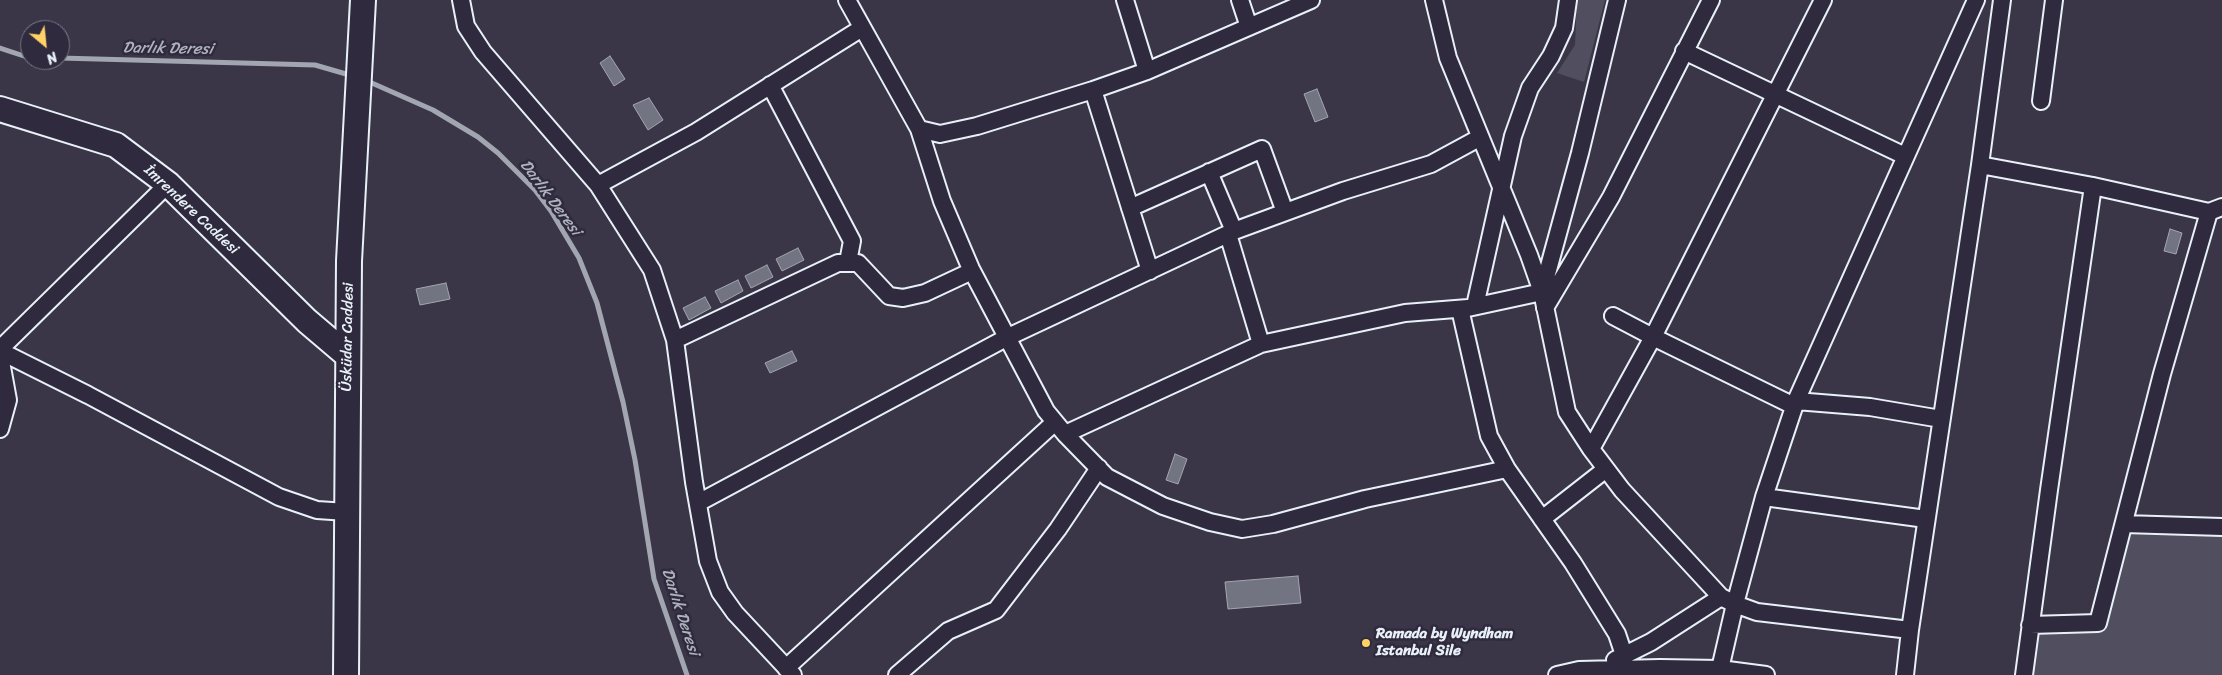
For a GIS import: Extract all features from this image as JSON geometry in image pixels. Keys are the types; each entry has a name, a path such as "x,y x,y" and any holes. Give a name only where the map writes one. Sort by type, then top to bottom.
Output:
{"main road":[{"name":"Üsküdar Caddesi","path":"346,675 349,261 363,11"},
{"name":"İmrendere Caddesi","path":"0,109 116,145 168,184 307,321 347,355"},
{"path":"307,321 329,317 348,310"}],"street":[{"path":"461,0 466,26 483,52 598,185 652,270 675,340 708,561 720,592 735,613 790,671 1060,428 1261,344 1405,313 1543,300"},
{"path":"1125,0 1147,71"},
{"path":"1240,0 1249,27"},
{"path":"919,129 940,134 977,126 1093,90 1147,71 1311,0"},
{"path":"1434,0 1448,58 1479,138 1502,190 1543,300 1567,412 1606,469 1667,539 1728,600 1757,612 1910,630"},
{"path":"1568,0 1564,28 1551,56 1530,88 1513,136 1502,190 1467,308 1489,436 1507,469 1573,563 1617,634 1624,655"},
{"path":"1543,300 1617,0"},
{"path":"1543,300 1611,197 1711,0"},
{"path":"1591,449 1652,337 1776,96 1823,0"},
{"path":"1720,669 1728,600 1795,403 1976,0"},
{"path":"1905,675 1926,519 1980,165 2002,0"},
{"path":"2041,101 2054,0"},
{"path":"849,1 862,28 919,129 942,201 972,270 1006,338 1046,411 1107,476 1163,506 1210,522 1242,529 1273,524 1366,499 1507,469"},
{"path":"598,185 696,132 862,28"},
{"path":"1684,51 1905,156"},
{"path":"770,85 852,241 848,262"},
{"path":"1093,90 1150,271"},
{"path":"698,503 1006,338 1231,233 1285,212 1431,164 1479,138"},
{"path":"1130,208 1262,149 1285,212"},
{"path":"1486,153 1510,151"},
{"path":"1980,165 2215,209 2162,374 2098,623 2030,625"},
{"path":"1209,172 1231,233 1261,344"},
{"path":"168,184 0,350 279,497 317,510 347,512"},
{"path":"2024,675 2093,186"},
{"path":"675,340 838,263 858,264 889,296 903,298 926,293 972,270"},
{"path":"1613,316 1652,337 1795,403 1870,407 1941,419"},
{"path":"0,356 8,400 0,429"},
{"path":"897,675 948,631 996,610 1058,529 1099,468"},
{"path":"1542,519 1606,469"},
{"path":"1764,498 1926,519"},
{"path":"2124,524 2222,527"},
{"path":"1595,670 1728,600"},
{"path":"1557,675 1579,670 1720,669 1766,675"}],"shaded area":[{"path":"1577,0 1605,0 1584,82 1557,73 1575,45"},
{"path":"2124,524 2222,527 2222,675 2024,675 2030,625 2098,623"}],"water":[{"path":"610,56 625,79 614,86 600,63"},
{"path":"1317,89 1328,117 1315,122 1304,94"},
{"path":"649,98 663,120 648,130 633,105"},
{"path":"2170,229 2182,233 2176,254 2164,251"},
{"path":"798,248 804,260 782,271 776,259"},
{"path":"767,265 773,277 751,288 745,276"},
{"path":"738,280 743,291 721,303 715,291"},
{"path":"446,283 450,299 420,305 416,289"},
{"path":"705,297 711,308 689,320 683,308"},
{"path":"792,351 797,361 770,373 765,363"},
{"path":"1175,454 1187,459 1178,484 1166,480"},
{"path":"1298,576 1301,603 1228,609 1225,582"}],"waterway":[{"name":"Darlık Deresi","path":"0,48 20,55"},
{"name":"Darlık Deresi","path":"70,58 315,65 353,76"},
{"name":"Darlık Deresi","path":"365,80 433,110 478,137 498,153 535,190 551,211 579,258 597,303 623,402 635,460 654,579 687,675"}],"place":[{"name":"Ramada by Wyndham Istanbul Sile","path":"1366,643"}]}
